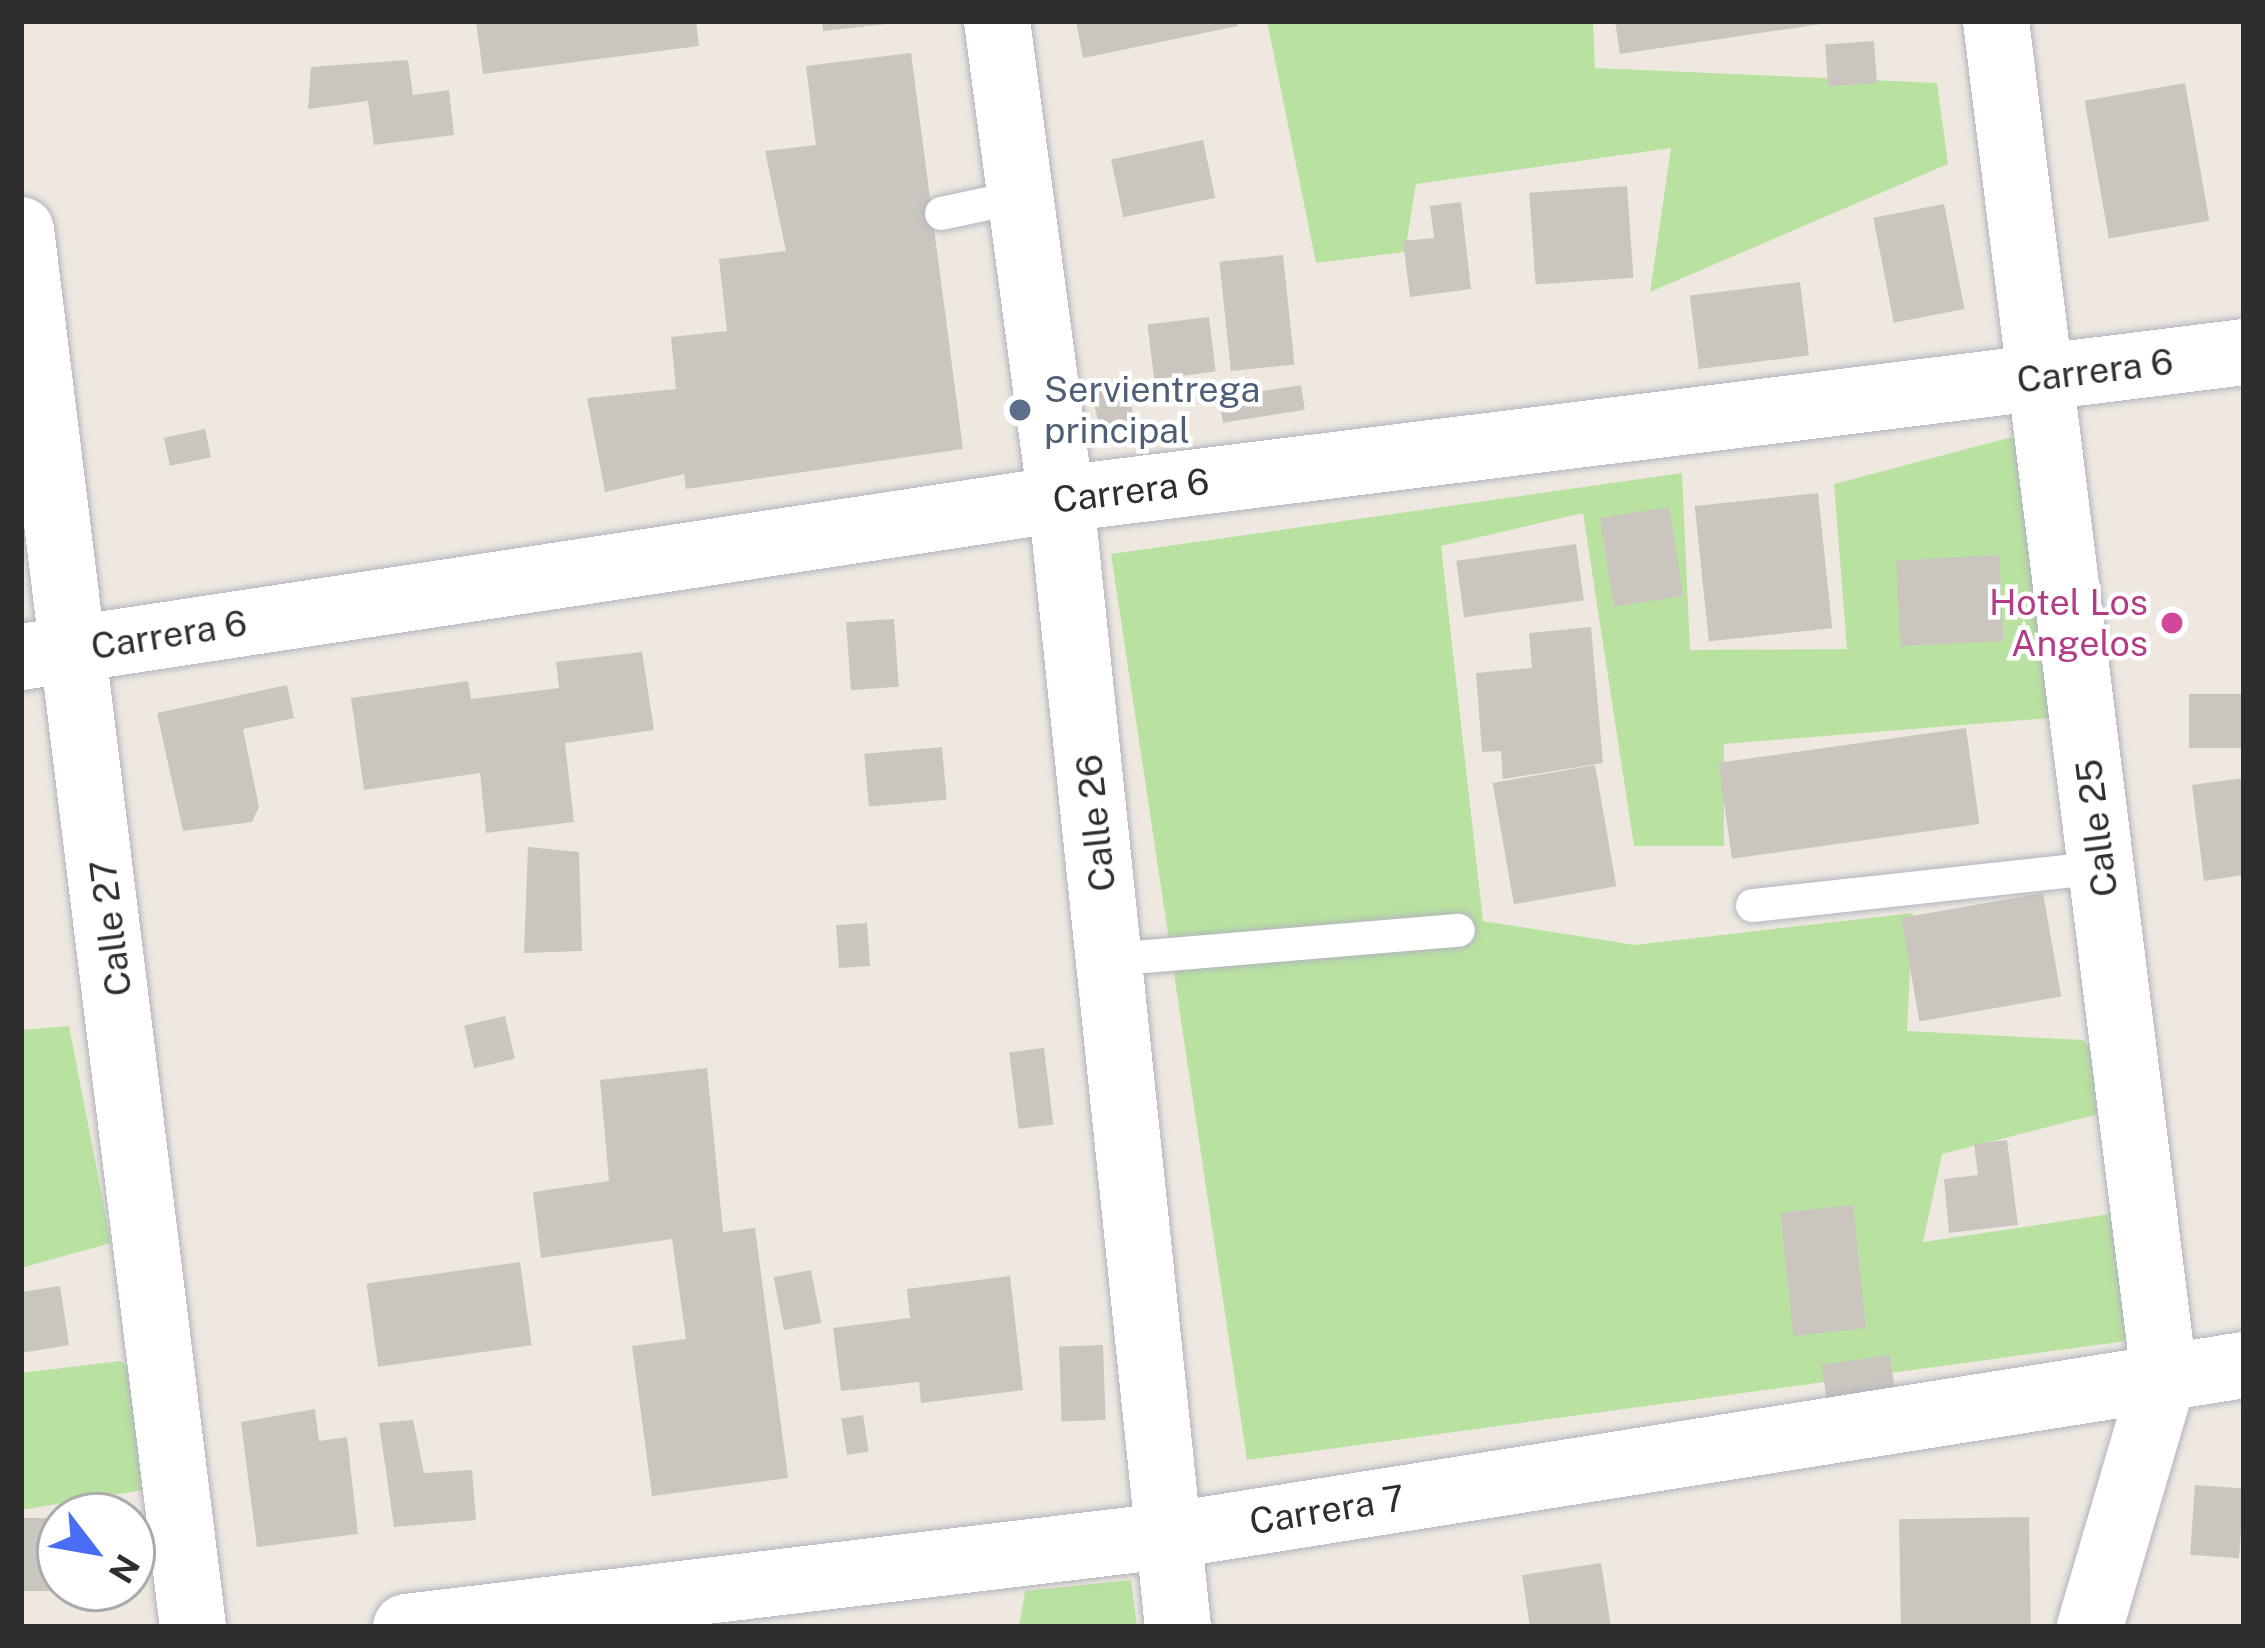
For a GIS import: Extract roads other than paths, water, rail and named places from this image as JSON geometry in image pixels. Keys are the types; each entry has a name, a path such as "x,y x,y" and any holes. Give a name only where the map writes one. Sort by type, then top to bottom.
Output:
{"street":[{"name":"Calle 26","path":"998,21 1060,499 1173,1534 1178,1627"},
{"name":"Calle 25","path":"1996,21 2164,1375 2090,1627"},
{"name":"Calle 27","path":"21,230 50,653 193,1627"},
{"name":"Carrera 6","path":"50,653 1060,499 2244,352"},
{"name":"Carrera 7","path":"406,1627 1173,1534 2244,1365"}],"lane":[{"path":"940,213 1020,196"},
{"path":"1752,904 2102,866"},
{"path":"1110,959 1458,931"}],"place":[{"name":"Servientrega principal","path":"1020,410"},
{"name":"Hotel Los Angelos","path":"2172,623"}]}
